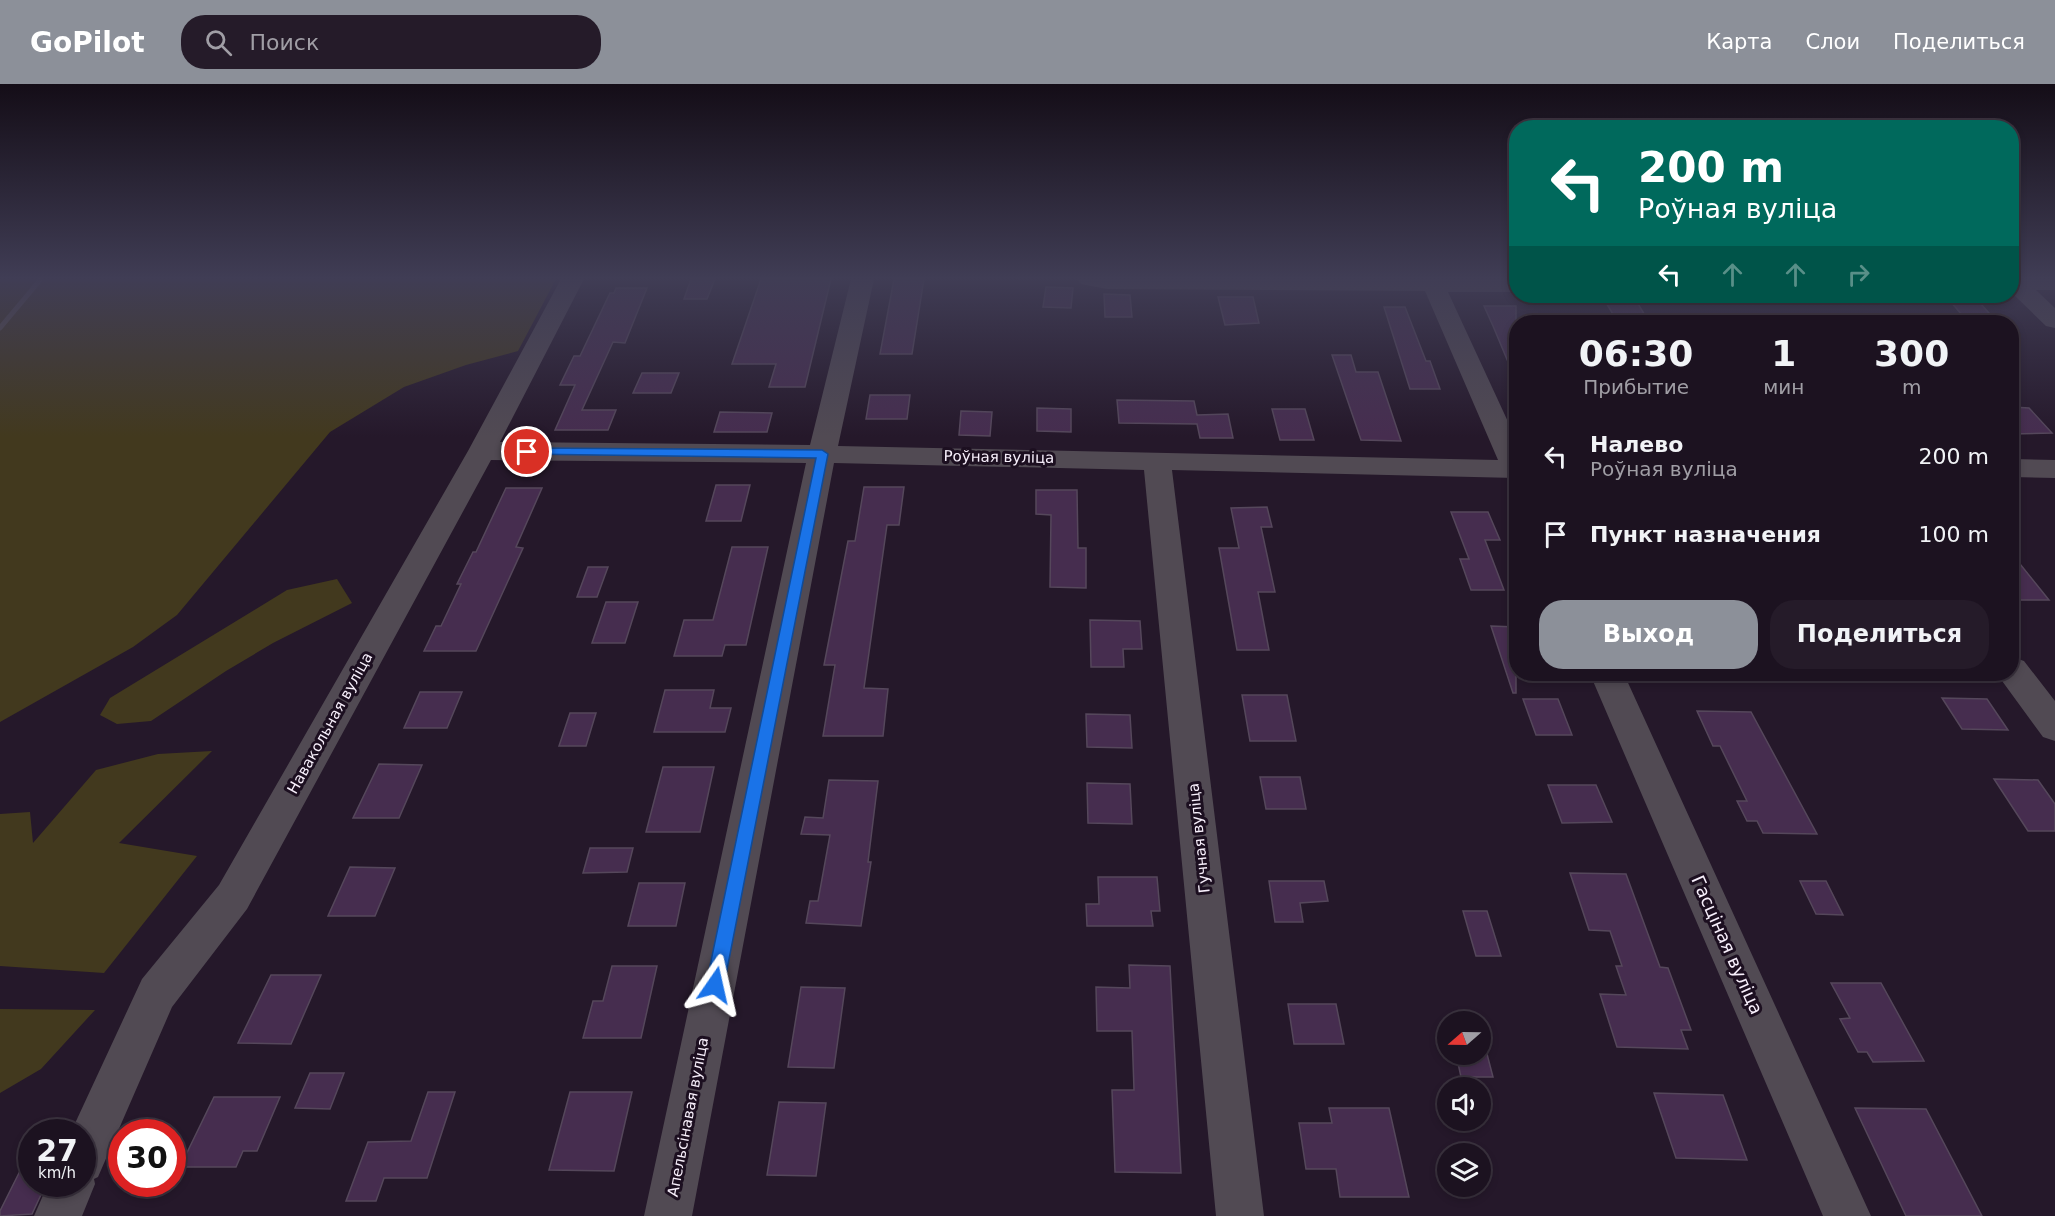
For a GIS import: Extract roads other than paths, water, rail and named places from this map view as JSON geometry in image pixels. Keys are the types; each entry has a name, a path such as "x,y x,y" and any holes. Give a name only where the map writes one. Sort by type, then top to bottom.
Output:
{"street":[{"name":"Навакольная вуліца","path":"96,1130 157,993 233,897 482,451 544,332"},
{"name":"Апельсінавая вуліца","path":"668,1216 822,454 851,332"},
{"path":"1454,332 1509,453"},
{"name":"Роўная вуліца","path":"482,451 822,454 1509,469"},
{"name":"Гучная вуліца","path":"1157,460 1240,1216"},
{"path":"2019,468 2055,469"},
{"path":"2019,679 2055,727"},
{"name":"Гасціная вуліца","path":"1610,681 1847,1216"},
{"path":"58,1216 66,1197"}]}
